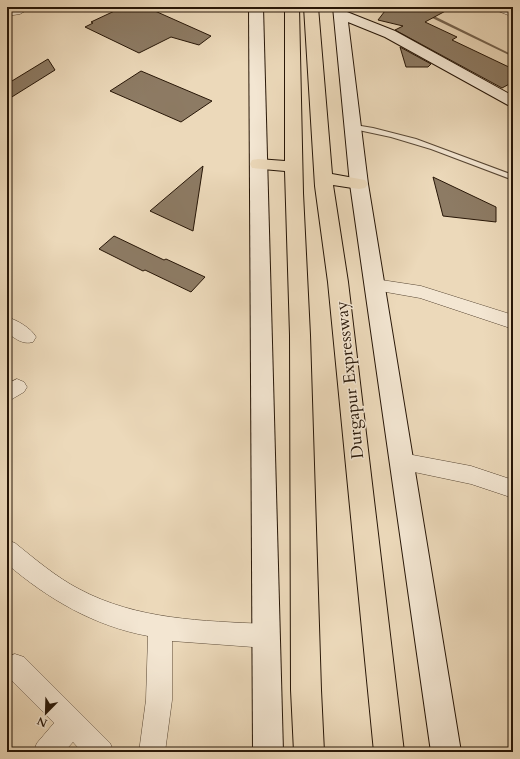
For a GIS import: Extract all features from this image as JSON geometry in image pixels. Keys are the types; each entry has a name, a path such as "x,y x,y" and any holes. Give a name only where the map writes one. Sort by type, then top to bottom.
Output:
{"highway":[{"path":"292,7 294,167 300,343 306,690 309,752"},
{"name":"Durgapur Expressway","path":"311,7 324,178 339,290 389,752"},
{"path":"258,164 294,167"},
{"path":"324,178 359,184"}],"street":[{"path":"256,7 268,752"},
{"path":"497,7 513,14"},
{"path":"340,10 390,34 513,102"},
{"path":"340,10 359,184 376,285 446,752"},
{"path":"376,285 421,292 513,322"},
{"path":"7,324 27,337"},
{"path":"402,462 471,475 513,489"},
{"path":"7,550 46,581 71,597 115,617 134,623 189,633 267,636"},
{"path":"152,752 159,700 160,628"},
{"path":"15,666 101,752"},
{"path":"46,752 72,723"}],"lane":[{"path":"352,126 383,131 414,140 513,178"}],"building":[{"path":"123,7 146,7 211,36 199,45 171,37 139,53 85,27 93,23 91,22"},
{"path":"388,7 453,7 425,22 457,37 452,40 513,69 513,82 502,88 395,30 403,26 378,20"},
{"path":"400,47 431,64 428,67 406,67"},
{"path":"48,59 55,70 7,100 7,84"},
{"path":"141,71 212,101 181,122 110,91"},
{"path":"203,166 193,231 150,211"},
{"path":"433,177 496,207 496,222 443,216"},
{"path":"114,236 164,260 166,259 205,277 191,292 145,270 143,271 99,249"}],"waterway":[{"path":"427,14 513,56"}]}
